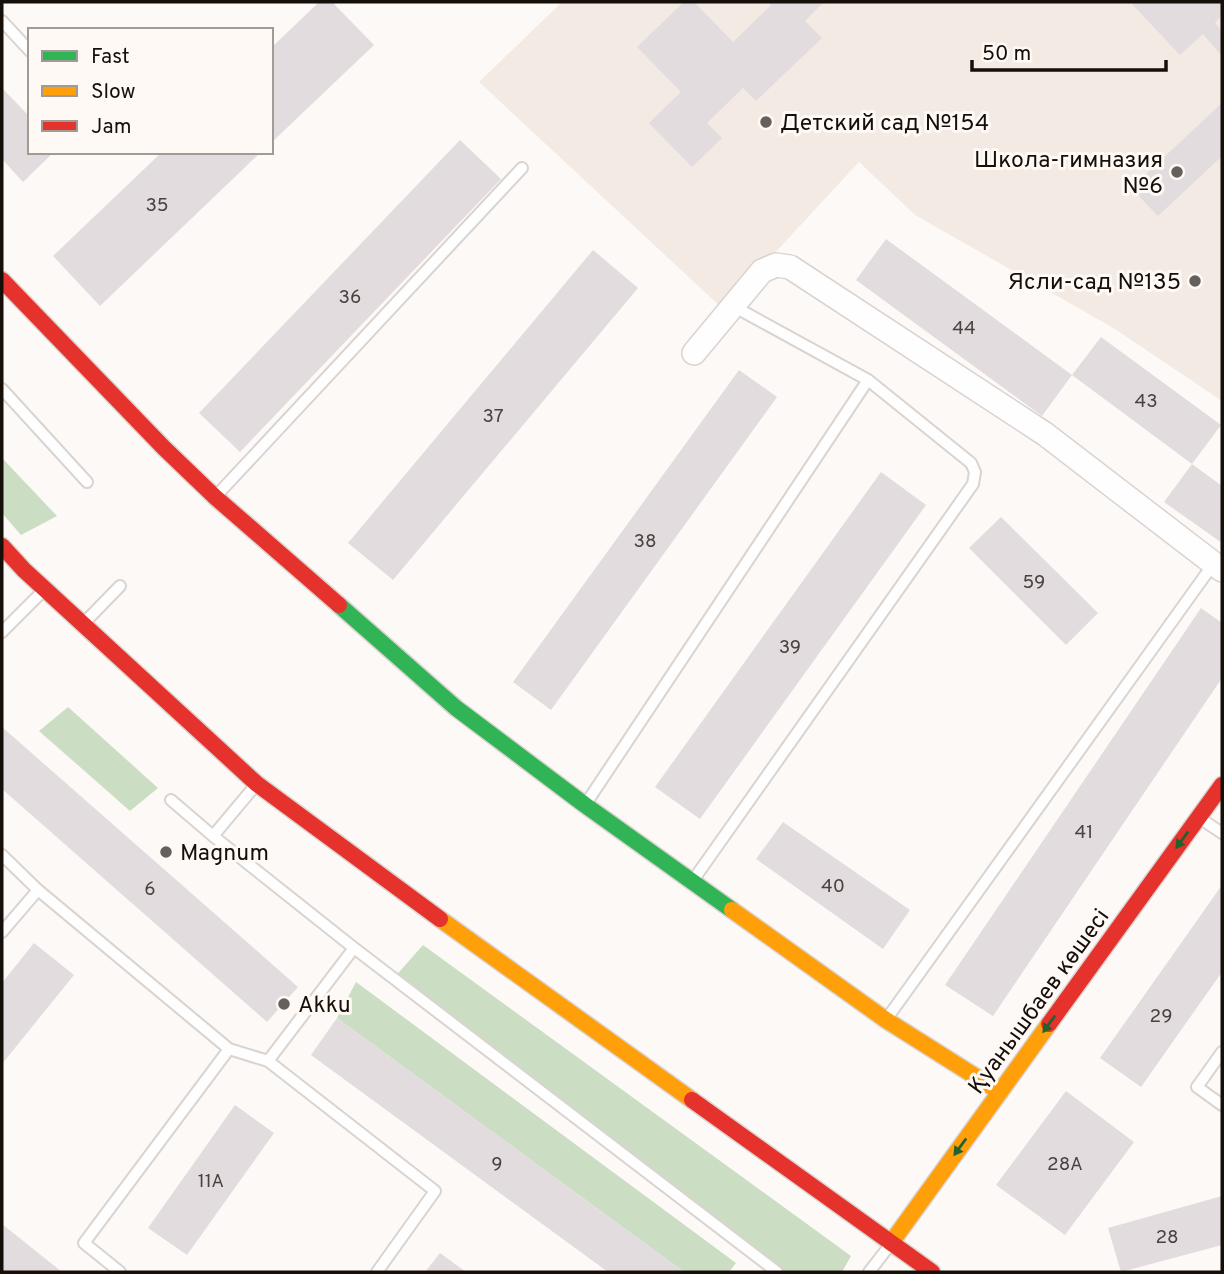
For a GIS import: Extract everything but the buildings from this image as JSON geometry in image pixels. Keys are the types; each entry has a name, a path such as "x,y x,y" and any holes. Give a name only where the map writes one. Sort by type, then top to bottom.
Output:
{"street":[{"path":"694,353 762,271 776,265 790,267 1045,435 1218,566"},
{"path":"2,280 164,449 456,708 585,805 886,1020 1000,1092"},
{"path":"2,547 82,625 257,783 382,877 932,1272"},
{"name":"Қуанышбаев көшесі","path":"891,1243 1222,785"}],"lane":[{"path":"2,21 28,49"},
{"path":"215,497 522,168"},
{"path":"692,881 973,484 975,472 971,463 868,380 733,306"},
{"path":"585,805 868,380"},
{"path":"2,389 87,482"},
{"path":"886,1020 1218,566"},
{"path":"82,625 120,586"},
{"path":"2,632 44,589"},
{"path":"213,836 257,783"},
{"path":"171,800 354,948 762,1269 777,1272"},
{"path":"1199,817 1222,833"},
{"path":"2,855 38,890 229,1049 268,1061 435,1191 377,1272"},
{"path":"2,932 38,890"},
{"path":"268,1061 354,948"},
{"path":"120,1272 84,1243 229,1049"},
{"path":"1222,1052 1197,1087 1222,1105"},
{"path":"869,1272 891,1243"}],"shaded area":[{"name":"Детский сад №154","path":"562,2 1222,2 1222,401 1115,329 915,215 859,162 723,309 479,82"}],"green space":[{"path":"2,458 57,516 21,535 2,513"},
{"path":"68,707 158,788 130,811 39,731"},
{"path":"423,945 851,1256 842,1272 782,1272 393,979"},
{"path":"356,982 736,1263 729,1272 684,1272 337,1018"}],"traffic: fast":[{"path":"339,605 456,708 732,910"}],"traffic: slow":[{"path":"732,910 886,1020 1000,1092"},
{"path":"440,919 692,1100"},
{"path":"891,1243 1049,1024"}],"traffic: jam":[{"path":"2,280 164,448 215,497 339,605"},
{"path":"2,546 24,570 257,784 440,919"},
{"path":"1049,1024 1222,785"},
{"path":"692,1100 932,1272"}],"place":[{"name":"Детский сад №154","path":"766,122"},
{"name":"Школа-гимназия №6","path":"1177,172"},
{"name":"Ясли-сад №135","path":"1195,281"},
{"name":"Magnum","path":"166,852"},
{"name":"Akku","path":"284,1004"}]}
